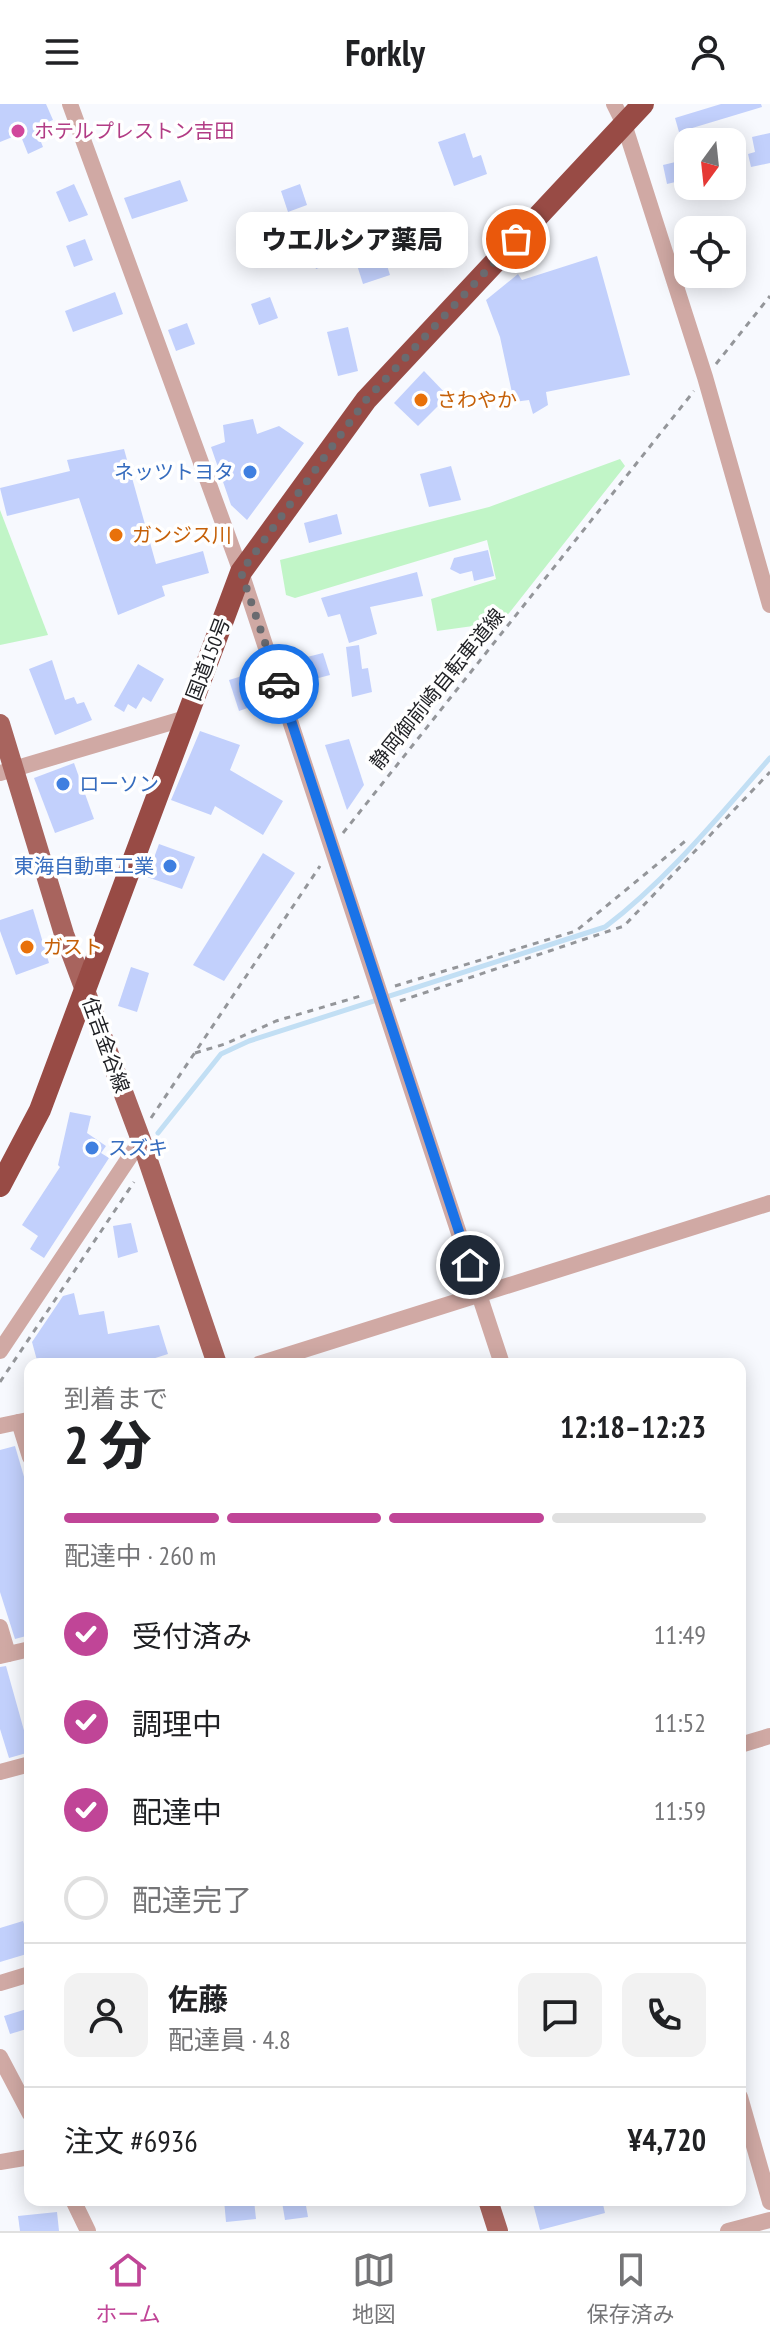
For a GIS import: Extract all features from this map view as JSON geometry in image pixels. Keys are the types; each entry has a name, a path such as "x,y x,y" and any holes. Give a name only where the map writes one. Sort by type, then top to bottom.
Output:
{"highway":[{"name":"国道150号","path":"2,1178 40,1110 241,572 366,400 643,104"}],"main road":[{"name":"住吉金谷線","path":"0,724 6,771 141,1140 215,1358"},
{"path":"490,2206 498,2231"}],"street":[{"path":"70,104 241,572 500,1358"},
{"path":"614,104 624,124 705,377 770,605"},
{"path":"6,771 186,718"},
{"path":"0,1351 141,1140"},
{"path":"278,1358 770,1203"},
{"path":"0,1426 24,1421"},
{"path":"0,1627 4,1655 24,1650"},
{"path":"746,1743 770,1736"},
{"path":"0,1772 24,1766"},
{"path":"0,1983 24,1976"},
{"path":"0,2057 24,2103"},
{"path":"746,2118 770,2202"},
{"path":"0,2162 24,2158"},
{"path":"76,2206 88,2231"},
{"path":"728,2231 763,2225"}],"path":[{"name":"静岡御前崎自転車道線","path":"151,1118 333,847 770,296"},
{"path":"195,1053 225,1044 276,1021 381,999 624,926 770,772"},
{"path":"381,999 576,931 689,838"},
{"path":"0,1382 134,1182"}],"green space":[{"path":"620,459 625,466 502,622 437,631 431,599 496,579 487,540 295,598 286,595 280,560 489,507"},
{"path":"0,510 48,635 0,645"}],"building":[{"name":"ホテルプレストン吉田","path":"0,104 46,104 53,120 35,127 43,147 28,154 20,134 0,142"},
{"path":"721,104 761,104 762,107 692,128 678,128 675,118"},
{"path":"465,133 473,158 481,155 487,174 454,186 438,142"},
{"path":"770,133 770,163 751,167 748,154 755,152 752,137"},
{"path":"674,162 674,182 667,184 663,165"},
{"path":"180,180 188,201 132,219 124,198"},
{"path":"74,184 88,215 69,222 56,192"},
{"path":"300,184 307,205 288,212 281,191"},
{"path":"85,239 93,260 74,267 66,246"},
{"path":"327,240 335,262 316,269 308,248"},
{"path":"384,256 390,275 363,284 357,265"},
{"path":"597,256 630,375 546,392 548,405 533,414 529,400 514,402 500,337 486,300 518,274 522,280"},
{"path":"115,292 123,314 73,332 65,311"},
{"path":"270,297 278,318 259,325 251,304"},
{"path":"187,323 195,344 176,351 168,330"},
{"path":"348,327 358,371 338,376 327,332"},
{"name":"さわやか","path":"424,371 448,396 418,426 394,403"},
{"path":"253,419 257,434 279,426 304,443 247,520 231,505 211,447 225,442 223,425"},
{"path":"124,449 156,564 203,551 209,573 162,586 165,596 118,615 79,498 7,516 0,488 70,471 67,460"},
{"path":"451,466 461,500 429,507 420,474"},
{"path":"337,514 342,534 309,543 304,523"},
{"path":"488,550 494,576 474,581 472,571 460,574 450,569 454,558"},
{"path":"417,572 423,596 370,607 377,634 349,643 340,614 328,617 321,598"},
{"path":"359,645 362,669 368,668 372,692 352,697 346,647"},
{"path":"323,653 330,675 292,685 283,663"},
{"path":"52,660 65,700 74,697 77,704 84,702 92,720 55,735 29,669"},
{"path":"138,664 164,679 151,702 143,697 136,709 128,704 124,712 114,706"},
{"path":"252,673 262,703 239,711 229,680"},
{"path":"200,731 240,745 230,770 283,801 263,835 215,806 211,815 171,800"},
{"path":"349,739 364,785 347,810 325,745"},
{"path":"74,763 94,819 55,833 34,778"},
{"path":"159,844 195,857 182,889 147,877"},
{"path":"263,853 295,873 224,981 193,965"},
{"path":"33,909 49,963 16,975 0,931 0,920"},
{"path":"131,967 149,973 137,1012 118,1006"},
{"path":"70,1112 91,1116 87,1133 106,1146 101,1153 109,1158 44,1258 30,1249 38,1236 22,1225 60,1167"},
{"path":"131,1223 138,1252 118,1258 113,1226"},
{"path":"74,1293 79,1315 104,1311 108,1334 159,1325 168,1354 155,1358 36,1358 32,1342 63,1296"},
{"path":"15,1446 24,1477 24,1637 15,1639 0,1592 0,1450"},
{"path":"6,1666 24,1730 24,1754 9,1758 0,1729 0,1667"},
{"path":"23,1921 24,1955 0,1962 0,1928"},
{"path":"24,2010 24,2030 10,2034 4,2016"},
{"path":"225,2206 255,2206 256,2219 226,2222"},
{"path":"283,2206 306,2206 308,2217 285,2220"},
{"path":"534,2206 603,2206 605,2213 540,2230"},
{"path":"57,2212 59,2231 20,2231 18,2216"}],"waterway":[{"path":"158,1133 221,1054 249,1041 605,927 671,868 770,758"}],"way so far":[{"path":"279,684 241,572 366,400 516,239"}],"place":[{"name":"ホテルプレストン吉田","path":"18,131"},
{"name":"ウエルシア薬局","path":"516,239"},
{"name":"さわやか","path":"421,400"},
{"name":"ネッツトヨタ","path":"250,472"},
{"name":"ガンジス川","path":"116,535"},
{"name":"ローソン","path":"63,784"},
{"name":"東海自動車工業","path":"170,866"},
{"name":"ガスト","path":"27,947"},
{"name":"スズキ","path":"92,1148"}],"route":[{"path":"279,684 470,1265"}]}
